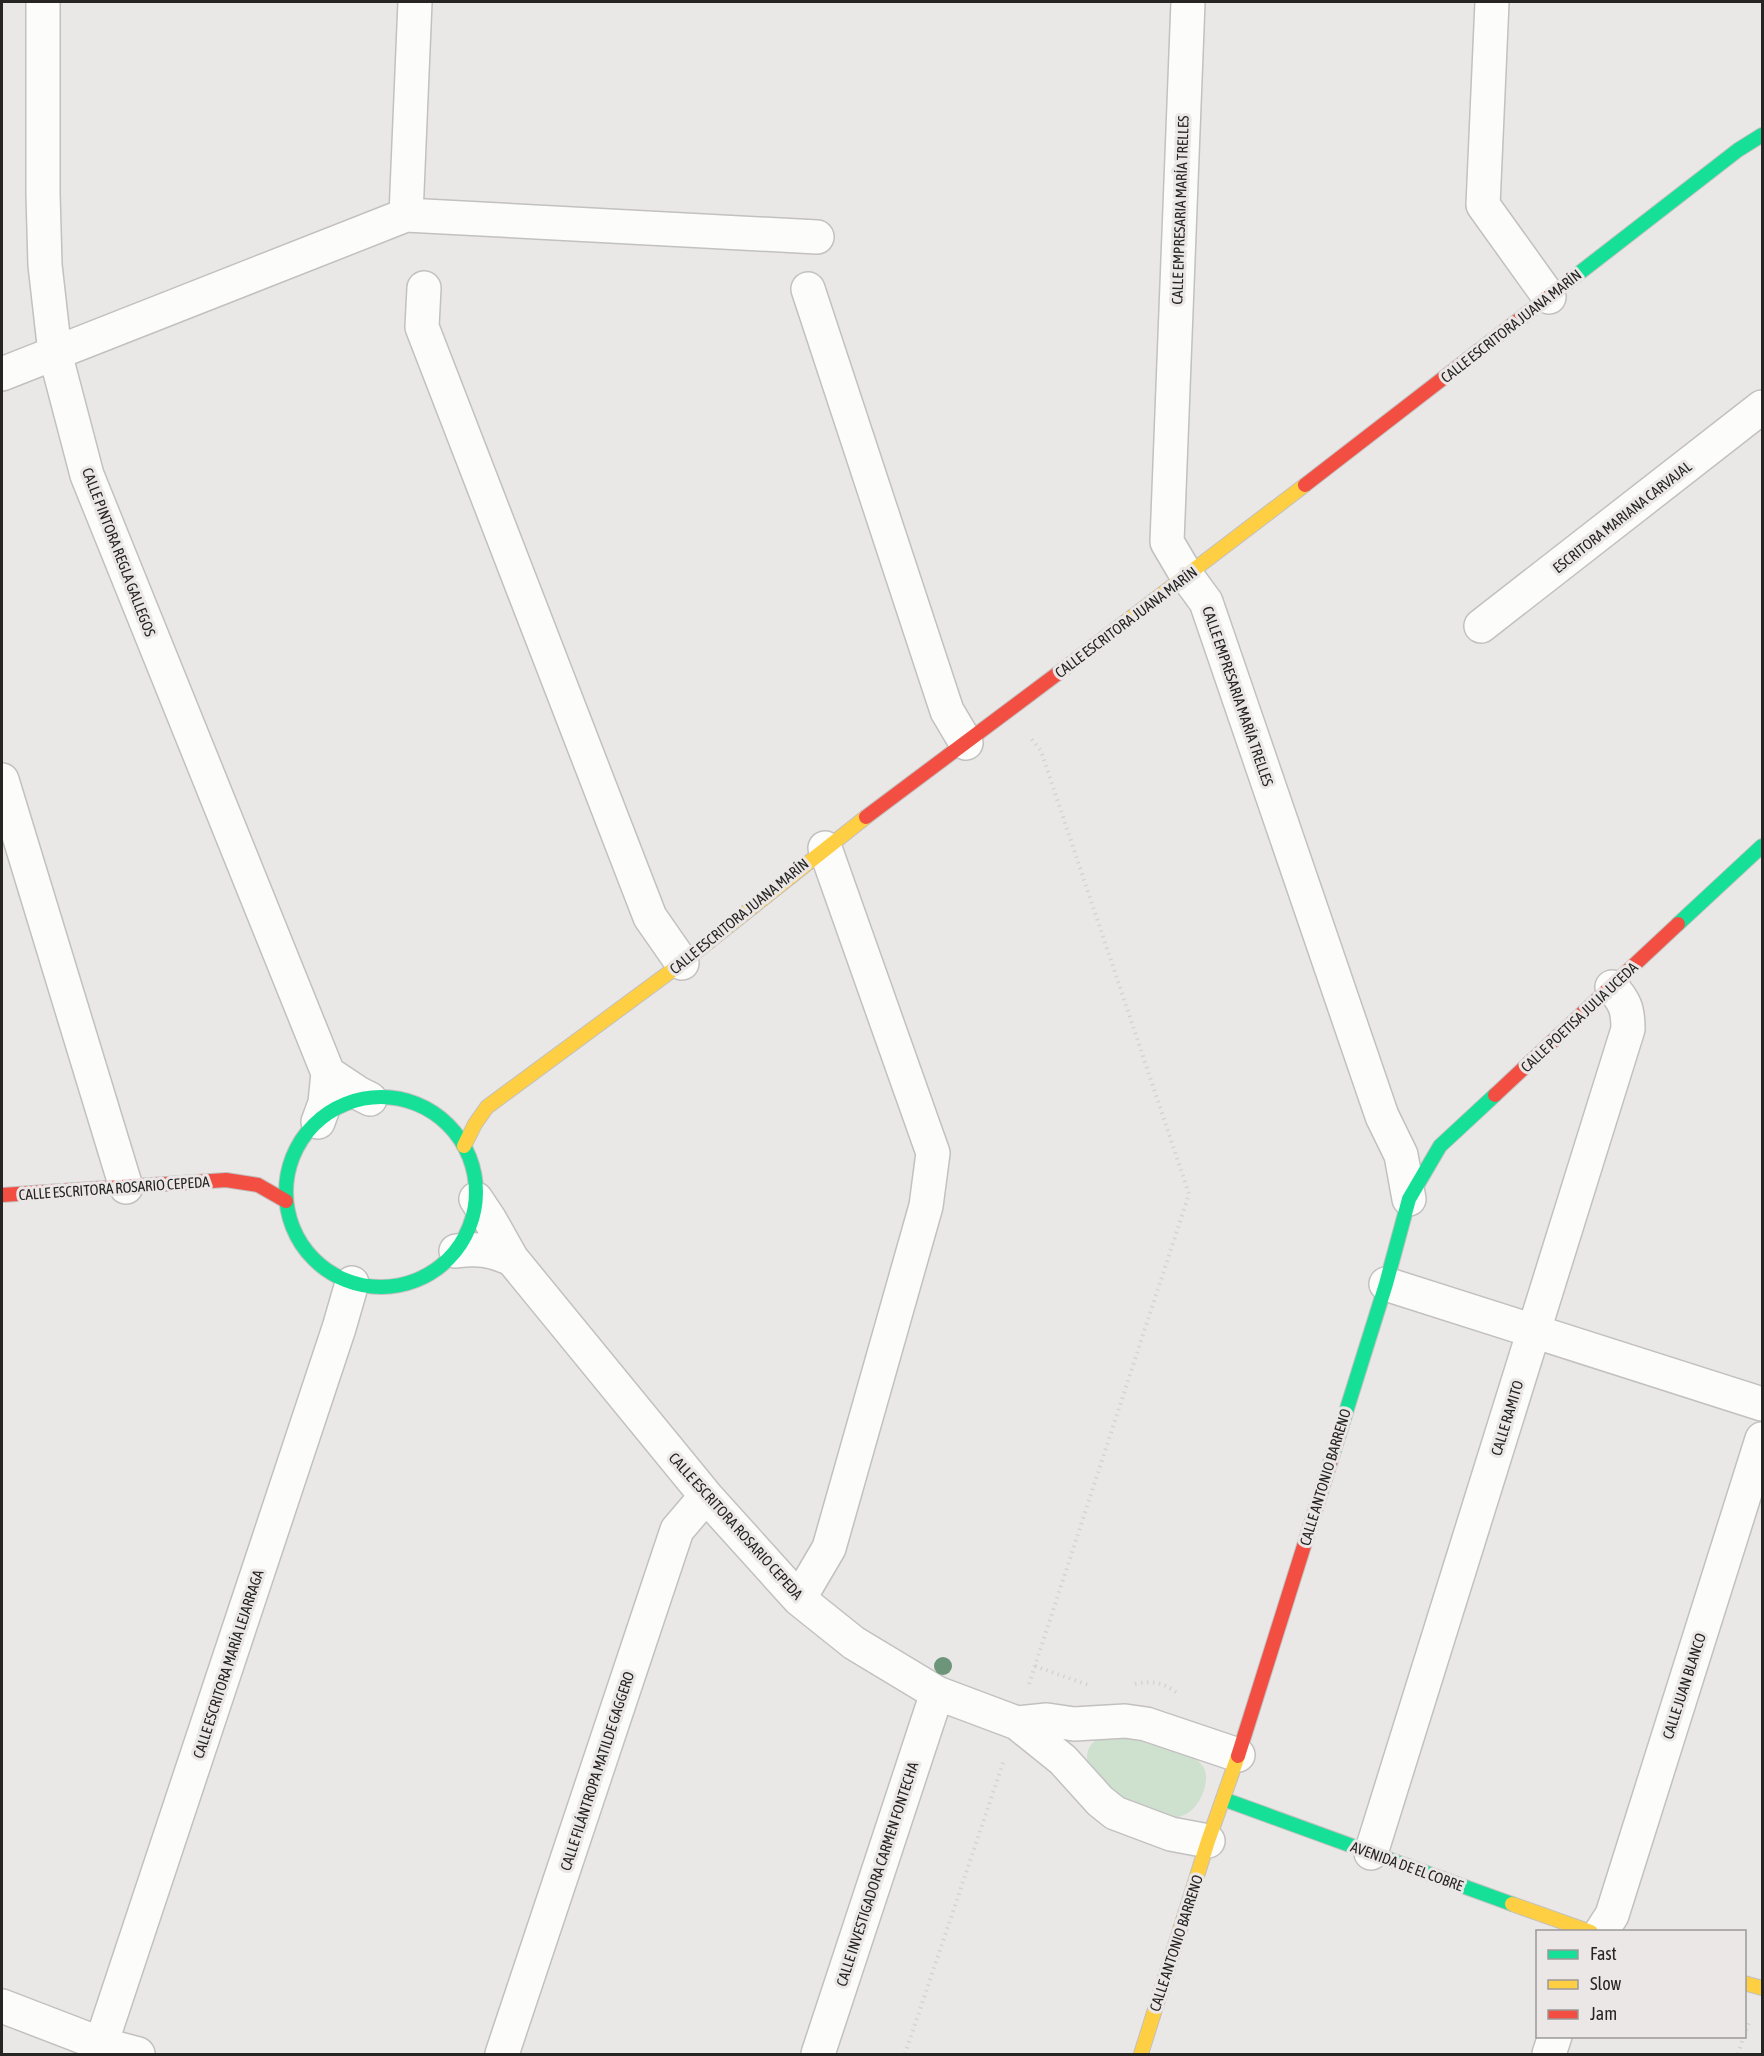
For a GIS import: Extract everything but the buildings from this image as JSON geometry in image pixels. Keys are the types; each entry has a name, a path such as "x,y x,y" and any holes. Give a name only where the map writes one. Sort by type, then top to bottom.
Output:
{"street":[{"name":"CALLE PINTORA REGLA GALLEGOS","path":"44,2 45,265 55,353 87,475 328,1073 325,1103 318,1122"},
{"path":"406,215 415,2"},
{"name":"CALLE EMPRESARIA MARÍA TRELLES","path":"1188,2 1167,542 1206,602 1382,1116 1401,1155 1409,1199"},
{"path":"1492,2 1483,205 1550,297"},
{"name":"CALLE ESCRITORA JUANA MARÍN","path":"487,1107 682,963 825,848 1187,576 1738,150 1762,135"},
{"path":"2,374 406,215 818,237"},
{"path":"424,288 422,327 650,917 682,963"},
{"path":"808,289 947,711 966,742"},
{"name":"ESCRITORA MARIANA CARVAJAL","path":"1481,626 1762,407"},
{"path":"2,780 126,1187"},
{"name":"CALLE POETISA JULIA UCEDA","path":"1409,1199 1440,1146 1762,846"},
{"path":"799,1599 829,1548 926,1206 933,1153 825,848"},
{"name":"CALLE RAMITO","path":"1371,1853 1628,1029 1628,1013 1622,998 1612,987"},
{"path":"328,1073 370,1099"},
{"path":"381,1097 402,1099 445,1115 472,1163 476,1181 473,1218 456,1251 435,1270 409,1283 390,1287 371,1287 352,1283 332,1273 314,1260 300,1243 291,1222 286,1201 287,1178 296,1150 311,1128 341,1106 361,1099 370,1099 381,1097"},
{"path":"470,1111 487,1107"},
{"path":"464,1146 487,1107"},
{"path":"281,1159 296,1150"},
{"name":"CALLE ESCRITORA ROSARIO CEPEDA","path":"226,1180 253,1172"},
{"name":"CALLE ESCRITORA ROSARIO CEPEDA","path":"2,1195 226,1180 251,1182 269,1189 286,1201"},
{"name":"CALLE ESCRITORA ROSARIO CEPEDA","path":"476,1199 512,1259 706,1496 799,1599 854,1644 937,1693 1017,1723"},
{"name":"CALLE ANTONIO BARRENO","path":"1140,2055 1208,1841 1238,1755 1386,1284 1409,1199"},
{"path":"456,1251 476,1248 491,1250 512,1259"},
{"name":"CALLE ESCRITORA MARÍA LEJARRAGA","path":"102,2044 352,1283"},
{"path":"1386,1284 1762,1404"},
{"name":"CALLE JUAN BLANCO","path":"1602,1930 1612,1915 1762,1439"},
{"name":"CALLE FILÁNTROPA MATILDE GAGGERO","path":"502,2055 677,1530 706,1496"},
{"name":"CALLE INVESTIGADORA CARMEN FONTECHA","path":"818,2055 937,1693"},
{"path":"1017,1723 1047,1720 1074,1724 1125,1721 1146,1724 1238,1755"},
{"path":"1017,1723 1063,1760 1100,1801 1115,1813 1171,1834 1208,1841"},
{"name":"AVENIDA DE EL COBRE","path":"1223,1798 1585,1930"},
{"path":"1746,1984 1762,1988"},
{"path":"2,2006 102,2044 138,2055"},
{"path":"1549,2055 1555,2038"}],"path":[{"path":"905,2055 1017,1723 1189,1194 1041,751 1010,709"},
{"path":"1738,2055 1744,2038"}],"green space":[{"path":"1130,1735 1182,1752 1199,1762 1204,1768 1206,1780 1202,1795 1188,1813 1175,1817 1158,1814 1104,1790 1095,1780 1087,1757 1092,1744 1107,1736"}],"traffic: fast":[{"path":"1569,281 1738,150 1762,135"},
{"path":"1678,924 1762,846"},
{"path":"1330,1463 1386,1284 1409,1199 1440,1146 1495,1095"},
{"path":"381,1097 417,1104 434,1113 448,1125 460,1139 469,1156 476,1192 469,1228 460,1245 448,1259 434,1271 417,1280 381,1287 345,1280 328,1271 314,1259 302,1245 293,1228 286,1192 293,1156 302,1139 314,1125 328,1113 345,1104 381,1097"},
{"path":"1223,1799 1512,1904"}],"traffic: slow":[{"path":"1065,668 1305,485"},
{"path":"464,1146 487,1107 682,963 866,817"},
{"path":"1141,2054 1208,1841 1238,1756"},
{"path":"1512,1904 1585,1930"},
{"path":"1746,1984 1762,1988"}],"traffic: jam":[{"path":"1305,485 1569,281"},
{"path":"866,817 1065,668"},
{"path":"1495,1095 1678,924"},
{"path":"2,1195 226,1180 258,1185 286,1201"},
{"path":"1238,1756 1330,1463"}]}
